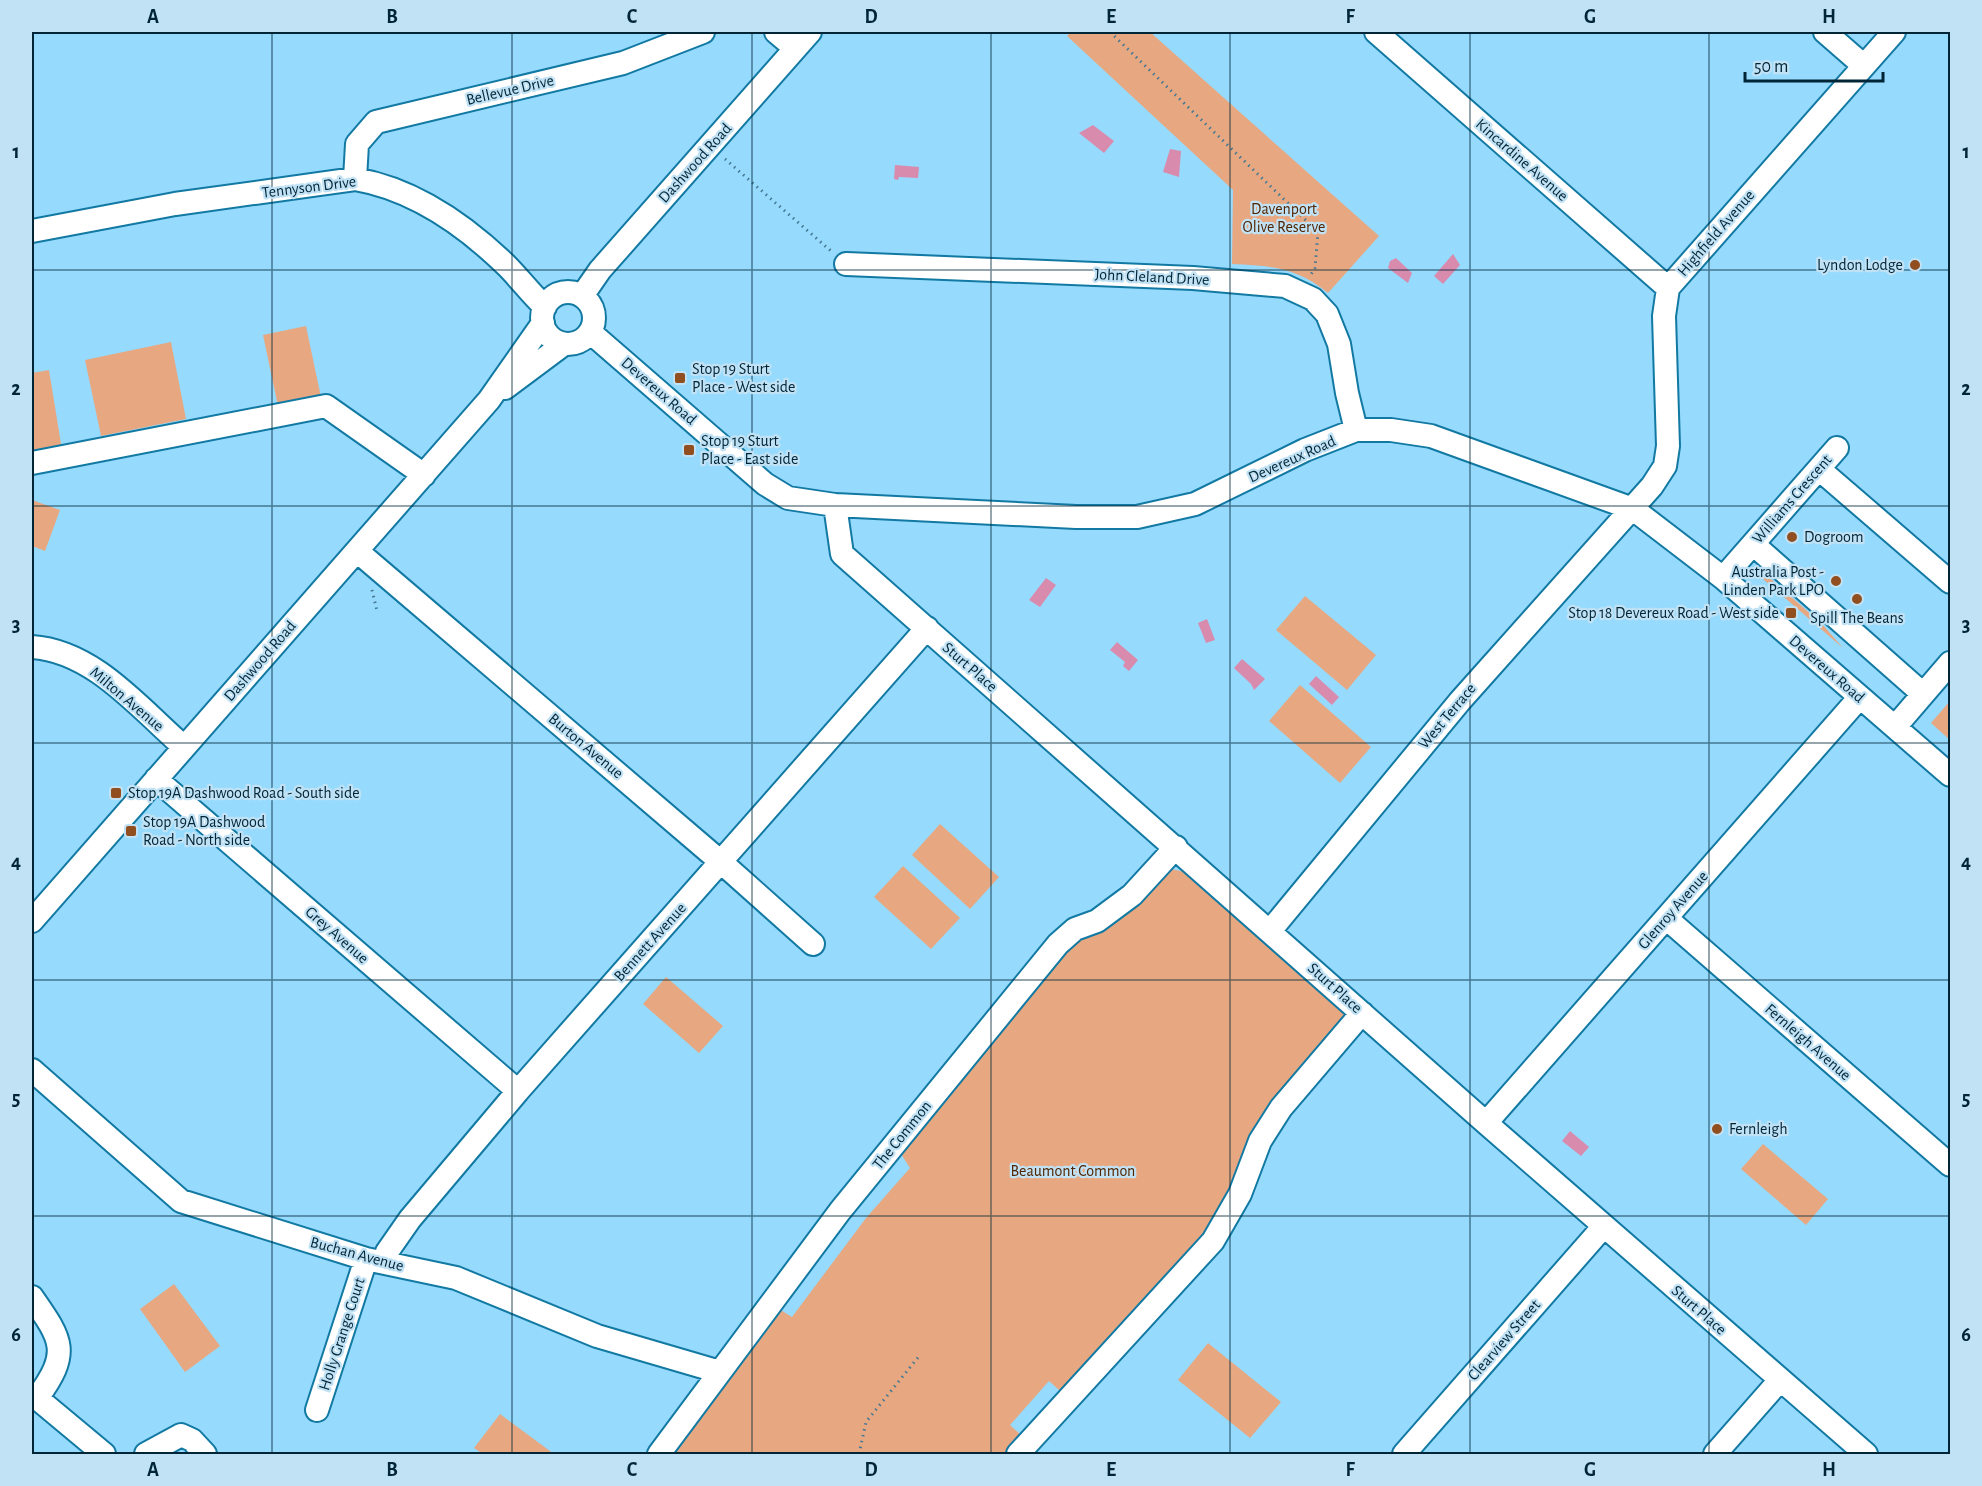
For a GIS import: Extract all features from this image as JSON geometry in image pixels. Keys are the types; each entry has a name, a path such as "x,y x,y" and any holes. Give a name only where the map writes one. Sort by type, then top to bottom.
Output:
{"street":[{"name":"Bellevue Drive","path":"356,179 357,144 364,133 376,122 623,63 703,32"},
{"path":"776,32 803,40"},
{"name":"Kincardine Avenue","path":"1376,32 1668,288"},
{"path":"1825,32 1864,66"},
{"name":"Highfield Avenue","path":"1633,509 1665,466 1668,446 1664,316 1668,288 1894,32"},
{"name":"Dashwood Road","path":"582,296 600,270 803,40"},
{"name":"Tennyson Drive","path":"32,231 175,204 356,179 382,184 448,218 507,266 544,315"},
{"name":"John Cleland Drive","path":"846,264 1193,278 1285,286 1313,299 1327,314 1339,344 1356,430"},
{"path":"565,293 582,296 588,302 594,316 590,332 581,341 564,344 489,400 544,315 550,300 565,293"},
{"path":"544,315 550,337 564,344"},
{"name":"Devereux Road","path":"590,332 765,484 788,498 835,505 1065,516 1137,517 1195,504 1305,450 1356,430 1391,430 1431,436 1633,509 1723,578 1950,775"},
{"name":"Dashwood Road","path":"32,921 489,400"},
{"path":"32,463 326,406 423,475"},
{"name":"Williams Crescent","path":"1723,578 1837,448"},
{"path":"1819,469 1950,582"},
{"name":"Sturt Place","path":"835,505 842,554 1866,1455"},
{"name":"West Terrace","path":"1270,931 1460,701 1633,509"},
{"path":"1753,544 1923,694"},
{"name":"Burton Avenue","path":"357,551 721,862 813,944"},
{"name":"Bennett Avenue","path":"375,1261 387,1252 410,1219 518,1091 927,628"},
{"name":"Milton Avenue","path":"32,647 73,658 98,671 184,747"},
{"path":"1895,727 1950,663"},
{"name":"Glenroy Avenue","path":"1486,1123 1860,697"},
{"name":"Grey Avenue","path":"156,779 518,1091"},
{"name":"The Common","path":"659,1455 840,1211 1058,944 1075,929 1097,921 1132,895 1176,847"},
{"name":"Fernleigh Avenue","path":"1666,918 1950,1165"},
{"path":"1018,1455 1213,1241 1240,1194 1260,1142 1281,1108 1362,1013"},
{"name":"Buchan Avenue","path":"32,1070 181,1201 375,1261 456,1278 597,1336 720,1372"},
{"name":"Clearview Street","path":"1404,1455 1604,1226"},
{"name":"Holly Grange Court","path":"317,1410 375,1261"},
{"path":"32,1297 55,1330 60,1348 54,1374 34,1396 100,1448 104,1455"},
{"path":"1715,1455 1780,1380"},
{"path":"146,1455 181,1435 192,1440 205,1455"}],"path":[{"path":"1110,32 1318,232 1315,268 1300,291"},
{"path":"711,146 846,264"},
{"path":"859,1455 866,1422 920,1355"}],"green space":[{"name":"Davenport Olive Reserve","path":"1071,32 1150,32 1379,236 1328,293 1294,273 1272,267 1232,264 1233,190 1067,36"},
{"path":"306,326 322,402 279,411 263,335"},
{"path":"171,342 186,419 101,436 85,360"},
{"path":"49,370 62,450 32,455 32,373"},
{"path":"32,500 60,510 45,551 32,546"},
{"path":"1762,571 1822,624 1843,648 1756,573"},
{"path":"1305,596 1376,655 1347,690 1276,630"},
{"path":"1300,685 1371,747 1340,783 1269,721"},
{"path":"1950,701 1950,740 1931,723"},
{"path":"940,824 999,877 970,909 912,855"},
{"path":"903,866 960,918 931,949 874,897"},
{"name":"Beaumont Common","path":"1171,869 1185,872 1353,1019 1186,1261 1060,1391 1049,1381 1010,1425 1022,1436 1007,1454 675,1454 779,1309 792,1317 866,1218 910,1168 901,1154 1065,952"},
{"path":"666,977 723,1026 699,1053 643,1004"},
{"path":"1763,1144 1828,1199 1806,1225 1741,1169"},
{"path":"174,1284 220,1346 185,1372 140,1309"},
{"path":"1208,1343 1281,1402 1250,1438 1178,1380"},
{"path":"500,1414 554,1454 483,1454 474,1448"}],"shaded area":[{"path":"1093,125 1114,141 1104,153 1079,133"},
{"path":"1170,149 1181,151 1179,177 1163,172"},
{"path":"895,165 919,167 918,178 894,179"},
{"path":"1453,254 1460,265 1443,284 1434,276"},
{"path":"1396,258 1412,273 1408,283 1388,268 1390,261"},
{"path":"1046,578 1056,585 1040,607 1029,600"},
{"path":"1207,619 1215,640 1206,643 1198,623"},
{"path":"1117,642 1138,660 1129,671 1123,666 1125,662 1110,650"},
{"path":"1242,659 1265,679 1254,690 1251,684 1234,668"},
{"path":"1316,676 1339,697 1332,705 1309,684"},
{"path":"1570,1131 1589,1147 1581,1156 1562,1141"}],"place":[{"name":"Lyndon Lodge","path":"1915,265"},
{"name":"Stop 19 Sturt Place - West side","path":"680,378"},
{"name":"Stop 19 Sturt Place - East side","path":"689,450"},
{"name":"Dogroom","path":"1792,537"},
{"name":"Australia Post - Linden Park LPO","path":"1836,581"},
{"name":"Spill The Beans","path":"1857,599"},
{"name":"Stop 18 Devereux Road - West side","path":"1791,613"},
{"name":"Stop 19A Dashwood Road - South side","path":"116,793"},
{"name":"Stop 19A Dashwood Road - North side","path":"131,831"},
{"name":"Fernleigh","path":"1717,1129"}]}
